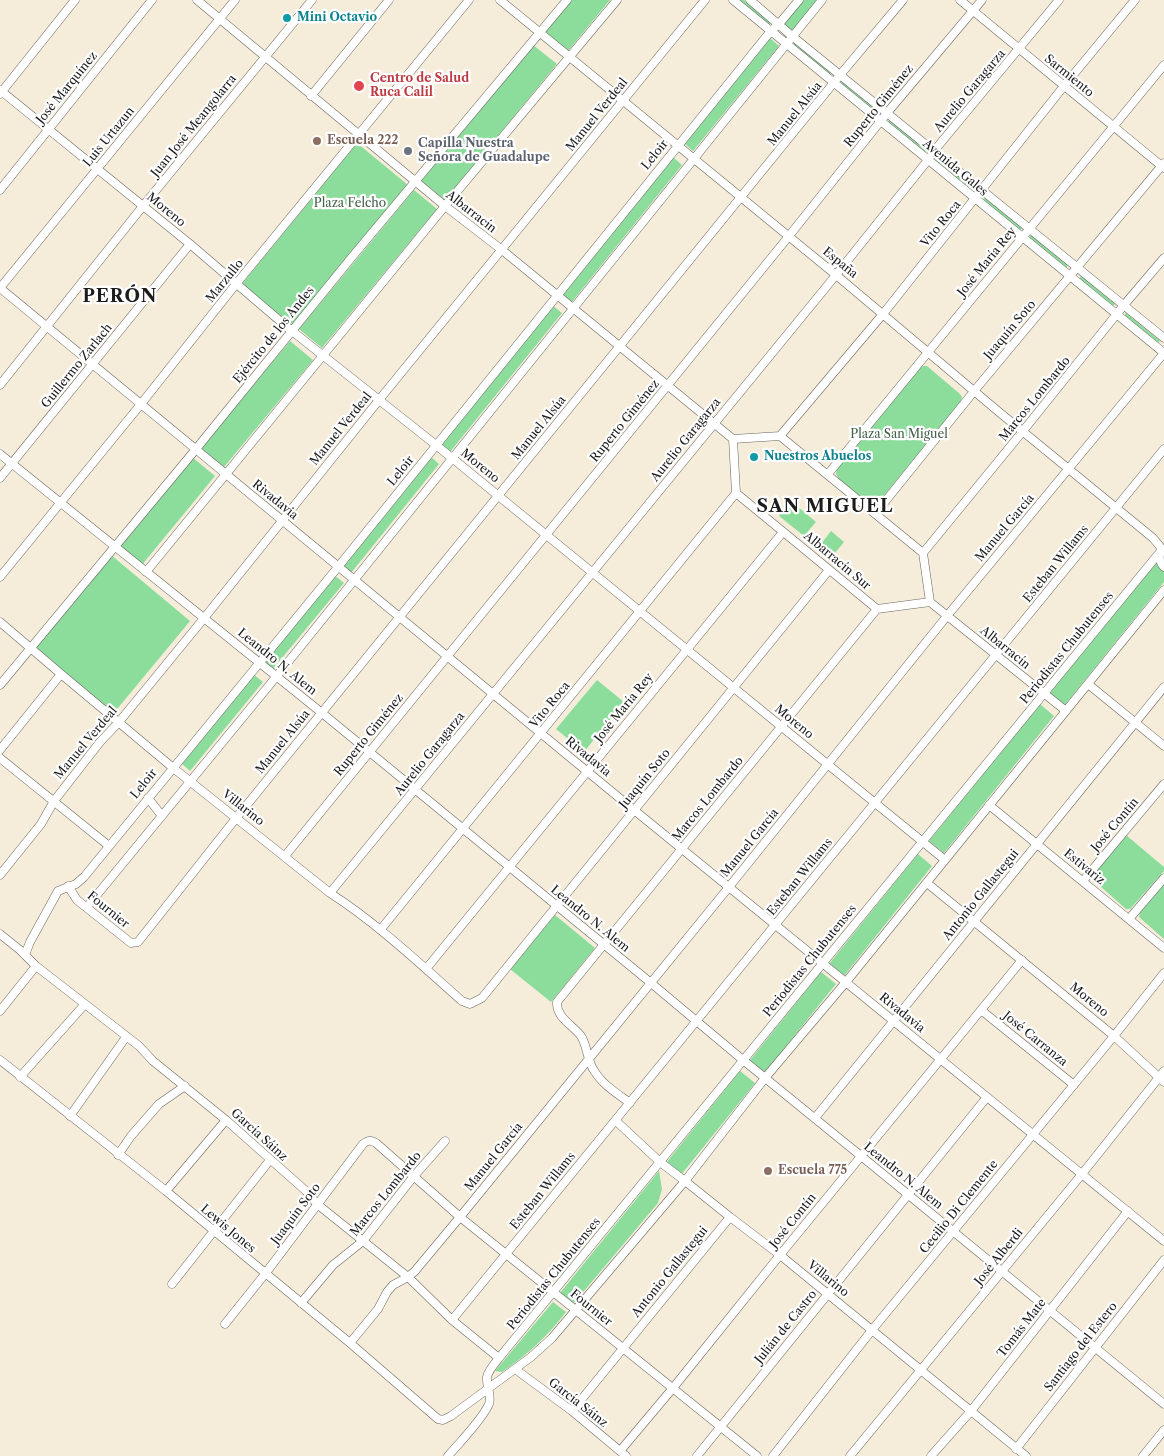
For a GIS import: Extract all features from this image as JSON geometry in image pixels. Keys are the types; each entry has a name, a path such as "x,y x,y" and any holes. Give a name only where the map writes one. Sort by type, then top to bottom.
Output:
{"street":[{"path":"1,92 75,0"},
{"name":"José Marquínez","path":"0,190 152,0"},
{"name":"Albarracín","path":"197,0 264,58 445,206 502,250 734,439"},
{"name":"Luis Urtazun","path":"0,288 235,0"},
{"name":"Juan José Meangolarra","path":"0,385 143,206 312,0"},
{"path":"311,96 389,0"},
{"name":"Marzullo","path":"0,577 236,284 469,0"},
{"name":"España","path":"500,0 836,274 1163,548"},
{"name":"Ejército de los Andes","path":"0,685 567,0"},
{"path":"146,572 445,206 617,0"},
{"name":"Manuel Verdeal","path":"0,875 41,824 54,800 100,742 119,722 205,617 704,0"},
{"name":"Avenida Gales","path":"733,0 1164,353"},
{"name":"Avenida Gales","path":"750,0 1164,338"},
{"name":"Leloir","path":"25,955 30,942 58,891 76,884 84,877 770,32 799,0"},
{"path":"87,907 276,677 822,0"},
{"name":"Manuel Alsúa","path":"138,942 840,74 904,0"},
{"name":"Sarmiento","path":"960,0 1163,166"},
{"name":"Ruperto Giménez","path":"285,856 790,236 887,113 982,0"},
{"name":"Aurelio Garagarza","path":"330,893 1059,0"},
{"name":"Vito Roca","path":"780,436 883,314 1064,86 1135,0"},
{"name":"José María Rey","path":"828,474 1164,65"},
{"name":"Moreno","path":"1,92 190,244 292,331 436,445 945,860"},
{"name":"Juaquín Soto","path":"876,514 1077,266 1163,166"},
{"name":"Guillermo Zarlach","path":"0,478 190,244"},
{"name":"Marcos Lombardo","path":"922,553 1164,258"},
{"name":"Rivadavia","path":"0,288 634,810 1164,1240"},
{"name":"Manuel García","path":"350,1343 378,1309 387,1292 415,1270 460,1217 947,616 1164,353"},
{"path":"736,493 734,439 780,436 828,474 922,553 930,602 876,609"},
{"name":"Esteban Willams","path":"452,1320 1164,449"},
{"name":"Leandro N. Alem","path":"0,454 205,617 1164,1404"},
{"name":"Vito Roca","path":"381,929 736,493"},
{"name":"Albarracín Sur","path":"736,493 876,609"},
{"name":"José María Rey","path":"426,969 783,532"},
{"path":"1163,548 1160,561 1164,567"},
{"name":"Periodistas Chubutenses","path":"448,1456 483,1414 490,1397 488,1373 499,1358 1163,548"},
{"name":"Juaquín Soto","path":"476,1001 482,998 829,570"},
{"path":"488,1388 515,1369 552,1338 576,1310 685,1181 765,1078 927,883 1164,590"},
{"name":"Albarracín","path":"930,602 1066,711"},
{"name":"Marcos Lombardo","path":"589,1060 584,1041 560,1015 557,1002 876,609"},
{"name":"Villarino","path":"0,622 172,767 330,893 381,929 462,1001 470,1004 476,1001"},
{"path":"0,750 61,674"},
{"path":"1088,684 1164,746"},
{"name":"Antonio Gallastegui","path":"815,1118 1164,687"},
{"path":"0,758 109,846"},
{"name":"José Contín","path":"1084,881 1164,784"},
{"path":"148,798 162,816"},
{"name":"Estivariz","path":"989,805 1164,948"},
{"path":"1129,919 1164,878"},
{"name":"Moreno","path":"927,883 1114,1036 1161,1080"},
{"name":"Fournier","path":"68,886 77,900 131,943 138,942"},
{"name":"García Sáinz","path":"0,934 36,966 139,1046 153,1061 226,1120 306,1191 317,1204 408,1277 452,1320 499,1358"},
{"name":"José Contín","path":"623,1454 673,1388 780,1255 1022,960"},
{"path":"0,1011 36,966"},
{"name":"Cecilio Di Clemente","path":"773,1456 872,1330 1164,973"},
{"path":"20,1077 85,1004"},
{"name":"José Carranza","path":"981,1010 1074,1085"},
{"path":"70,1116 126,1036"},
{"name":"Lewis Jones","path":"0,1060 302,1303 438,1419 443,1420 451,1416 488,1388"},
{"path":"589,1060 593,1071 599,1078 630,1103"},
{"name":"José Alberdi","path":"850,1456 1161,1080 1164,1070"},
{"path":"118,1155 131,1136 159,1104 185,1086"},
{"name":"Julián de Castro","path":"697,1456 987,1097"},
{"path":"166,1192 226,1120"},
{"name":"Villarino","path":"616,1120 660,1162 780,1255 1026,1456"},
{"name":"Fournier","path":"366,1141 371,1140 376,1143 460,1217 757,1456"},
{"name":"Juaquín Soto","path":"225,1324 366,1141"},
{"name":"Marcos Lombardo","path":"302,1303 333,1264 363,1241 414,1176 445,1141"},
{"path":"172,1284 270,1160"},
{"name":"Tomás Mate","path":"932,1456 971,1411 1128,1211"},
{"name":"Antonio Gallastegui","path":"572,1411 730,1217"},
{"name":"Santiago del Estero","path":"1016,1448 1164,1260"},
{"name":"García Sáinz","path":"515,1369 572,1411 623,1454"},
{"path":"1143,1456 1164,1430"}],"green space":[{"path":"571,0 610,0 568,51 545,32"},
{"path":"739,0 744,0 771,22 769,25"},
{"path":"802,0 818,0 793,32 783,24"},
{"path":"770,38 779,46 693,151 684,143"},
{"path":"794,43 831,73 829,75 793,45"},
{"path":"533,45 557,64 445,200 421,181"},
{"path":"842,82 879,112 877,114 841,84"},
{"path":"890,120 927,150 925,152 888,122"},
{"name":"Plaza Felcho","path":"357,143 408,185 293,326 242,284"},
{"path":"673,157 682,165 571,303 561,295"},
{"path":"937,158 974,188 972,190 935,160"},
{"path":"414,190 437,209 322,348 299,329"},
{"path":"985,198 1022,228 1020,231 983,200"},
{"path":"1031,235 1068,265 1066,268 1029,238"},
{"path":"1081,276 1115,304 1113,306 1079,279"},
{"path":"552,305 562,313 450,452 440,444"},
{"path":"1126,313 1160,341 1158,343 1124,316"},
{"path":"290,341 313,360 224,467 201,448"},
{"name":"Plaza San Miguel","path":"923,366 927,366 960,394 962,397 961,401 878,503 870,505 839,479 836,474 837,468"},
{"path":"430,456 439,464 351,573 341,565"},
{"path":"192,457 215,476 141,566 118,547"},
{"path":"791,501 816,522 804,536 779,516"},
{"path":"831,531 844,542 830,559 817,549"},
{"path":"111,555 190,621 113,714 34,649"},
{"path":"1156,562 1164,571 1164,582 1064,706 1049,694"},
{"path":"334,575 344,583 272,670 263,662"},
{"path":"253,674 263,682 190,771 181,763"},
{"path":"597,680 624,702 584,752 556,729"},
{"path":"1040,704 1054,716 944,853 929,841"},
{"path":"1126,835 1164,867 1164,871 1130,909 1126,909 1092,879 1093,875"},
{"path":"918,854 932,866 844,976 829,964"},
{"path":"1164,884 1164,939 1139,917 1140,913"},
{"path":"555,915 595,948 551,1002 510,969"},
{"path":"821,972 836,984 762,1076 747,1064"},
{"path":"740,1071 755,1083 681,1175 666,1163"},
{"path":"659,1171 662,1189 658,1203 574,1303 560,1293"},
{"path":"553,1302 566,1312 559,1321 520,1359 502,1372 495,1371"}],"place":[{"name":"Mini Octavio","path":"287,18"},
{"name":"Centro de Salud Ruca Calil","path":"359,86"},
{"name":"Escuela 222","path":"317,141"},
{"name":"Capilla Nuestra Señora de Guadalupe","path":"408,151"},
{"name":"Nuestros Abuelos","path":"754,457"},
{"name":"Escuela 775","path":"768,1171"}],"district":[{"name":"PERÓN","path":"120,297"},
{"name":"SAN MIGUEL","path":"825,507"}]}
